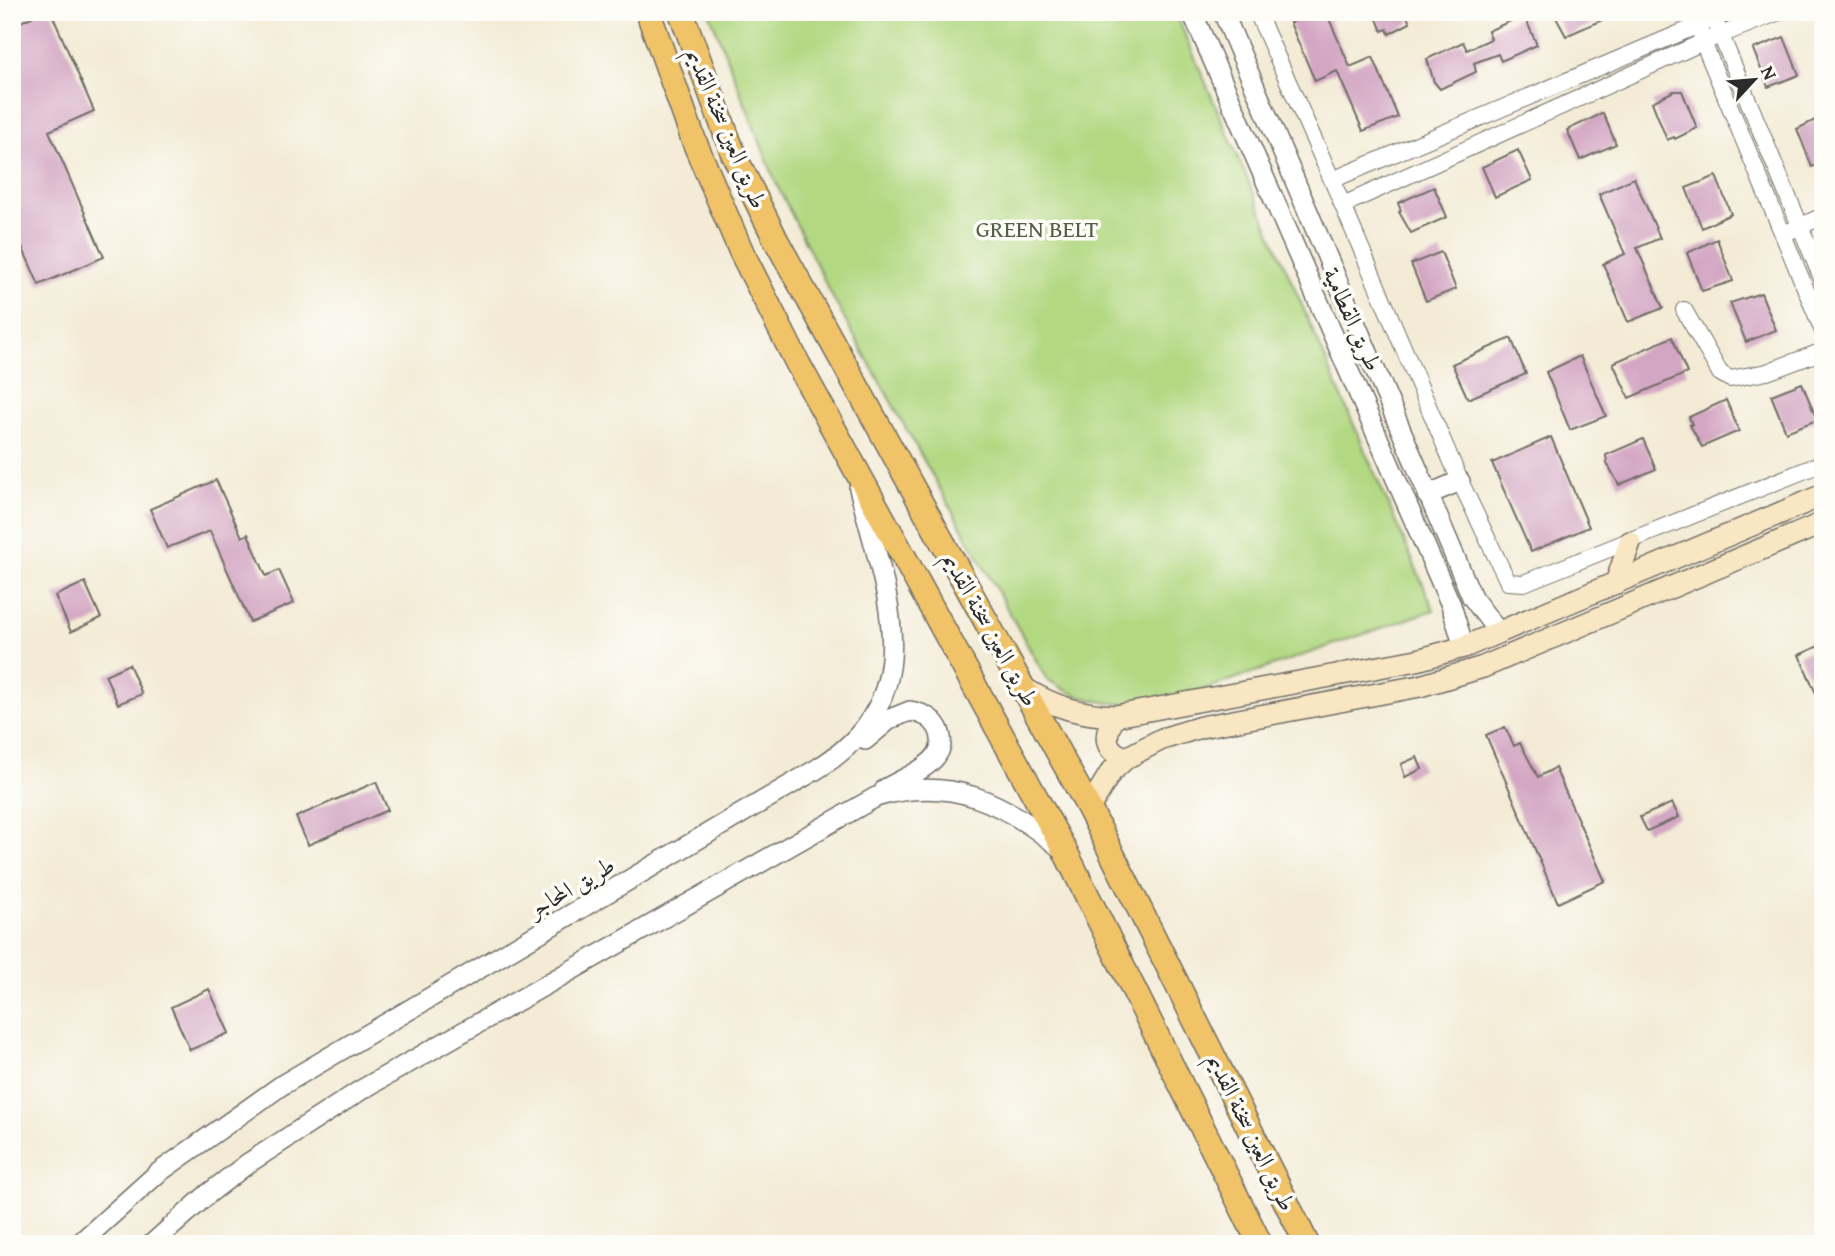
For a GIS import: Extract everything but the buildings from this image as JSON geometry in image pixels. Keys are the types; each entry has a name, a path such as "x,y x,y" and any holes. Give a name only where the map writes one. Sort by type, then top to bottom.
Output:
{"main road":[{"name":"طريق العين سخنة القديم","path":"648,12 694,141 741,251 797,364 1065,851 1260,1244"},
{"name":"طريق العين سخنة القديم","path":"681,12 733,153 777,242 1089,808 1307,1244"},
{"path":"1025,689 1077,713 1116,716 1417,660 1464,647 1499,633 1823,495"},
{"path":"1089,808 1111,772 1126,758 1162,739 1201,727 1420,686 1483,667 1823,523"},
{"path":"1616,583 1630,542"},
{"path":"1116,716 1106,733 1107,742 1117,756 1126,758"}],"street":[{"name":"طريق القطامية","path":"1192,12 1451,605 1464,647"},
{"name":"طريق القطامية","path":"1223,12 1472,597 1499,633"},
{"path":"1256,12 1343,205 1460,481 1508,582 1524,583 1823,463"},
{"path":"1332,180 1696,19 1730,12"},
{"path":"1343,205 1703,42 1779,12"},
{"path":"1712,16 1823,281"},
{"path":"1696,19 1781,235 1823,331"},
{"path":"1781,235 1823,216"},
{"path":"1684,310 1720,373 1730,379 1768,372 1823,351"},
{"name":"طريق المحاجر","path":"79,1244 158,1173 282,1085 838,756 857,739 883,697 894,649 890,612 854,466"},
{"path":"1427,495 1460,481"},
{"path":"152,1244 208,1194 247,1164 361,1090 930,764 940,747 937,727 921,713 900,713 838,756"},
{"path":"860,804 910,789 961,791 1016,816 1065,851"}],"green space":[{"name":"GREEN BELT","path":"709,12 1175,12 1434,610 1159,705 1114,703 1086,698 1059,687 1046,678 834,300 776,183"}]}
